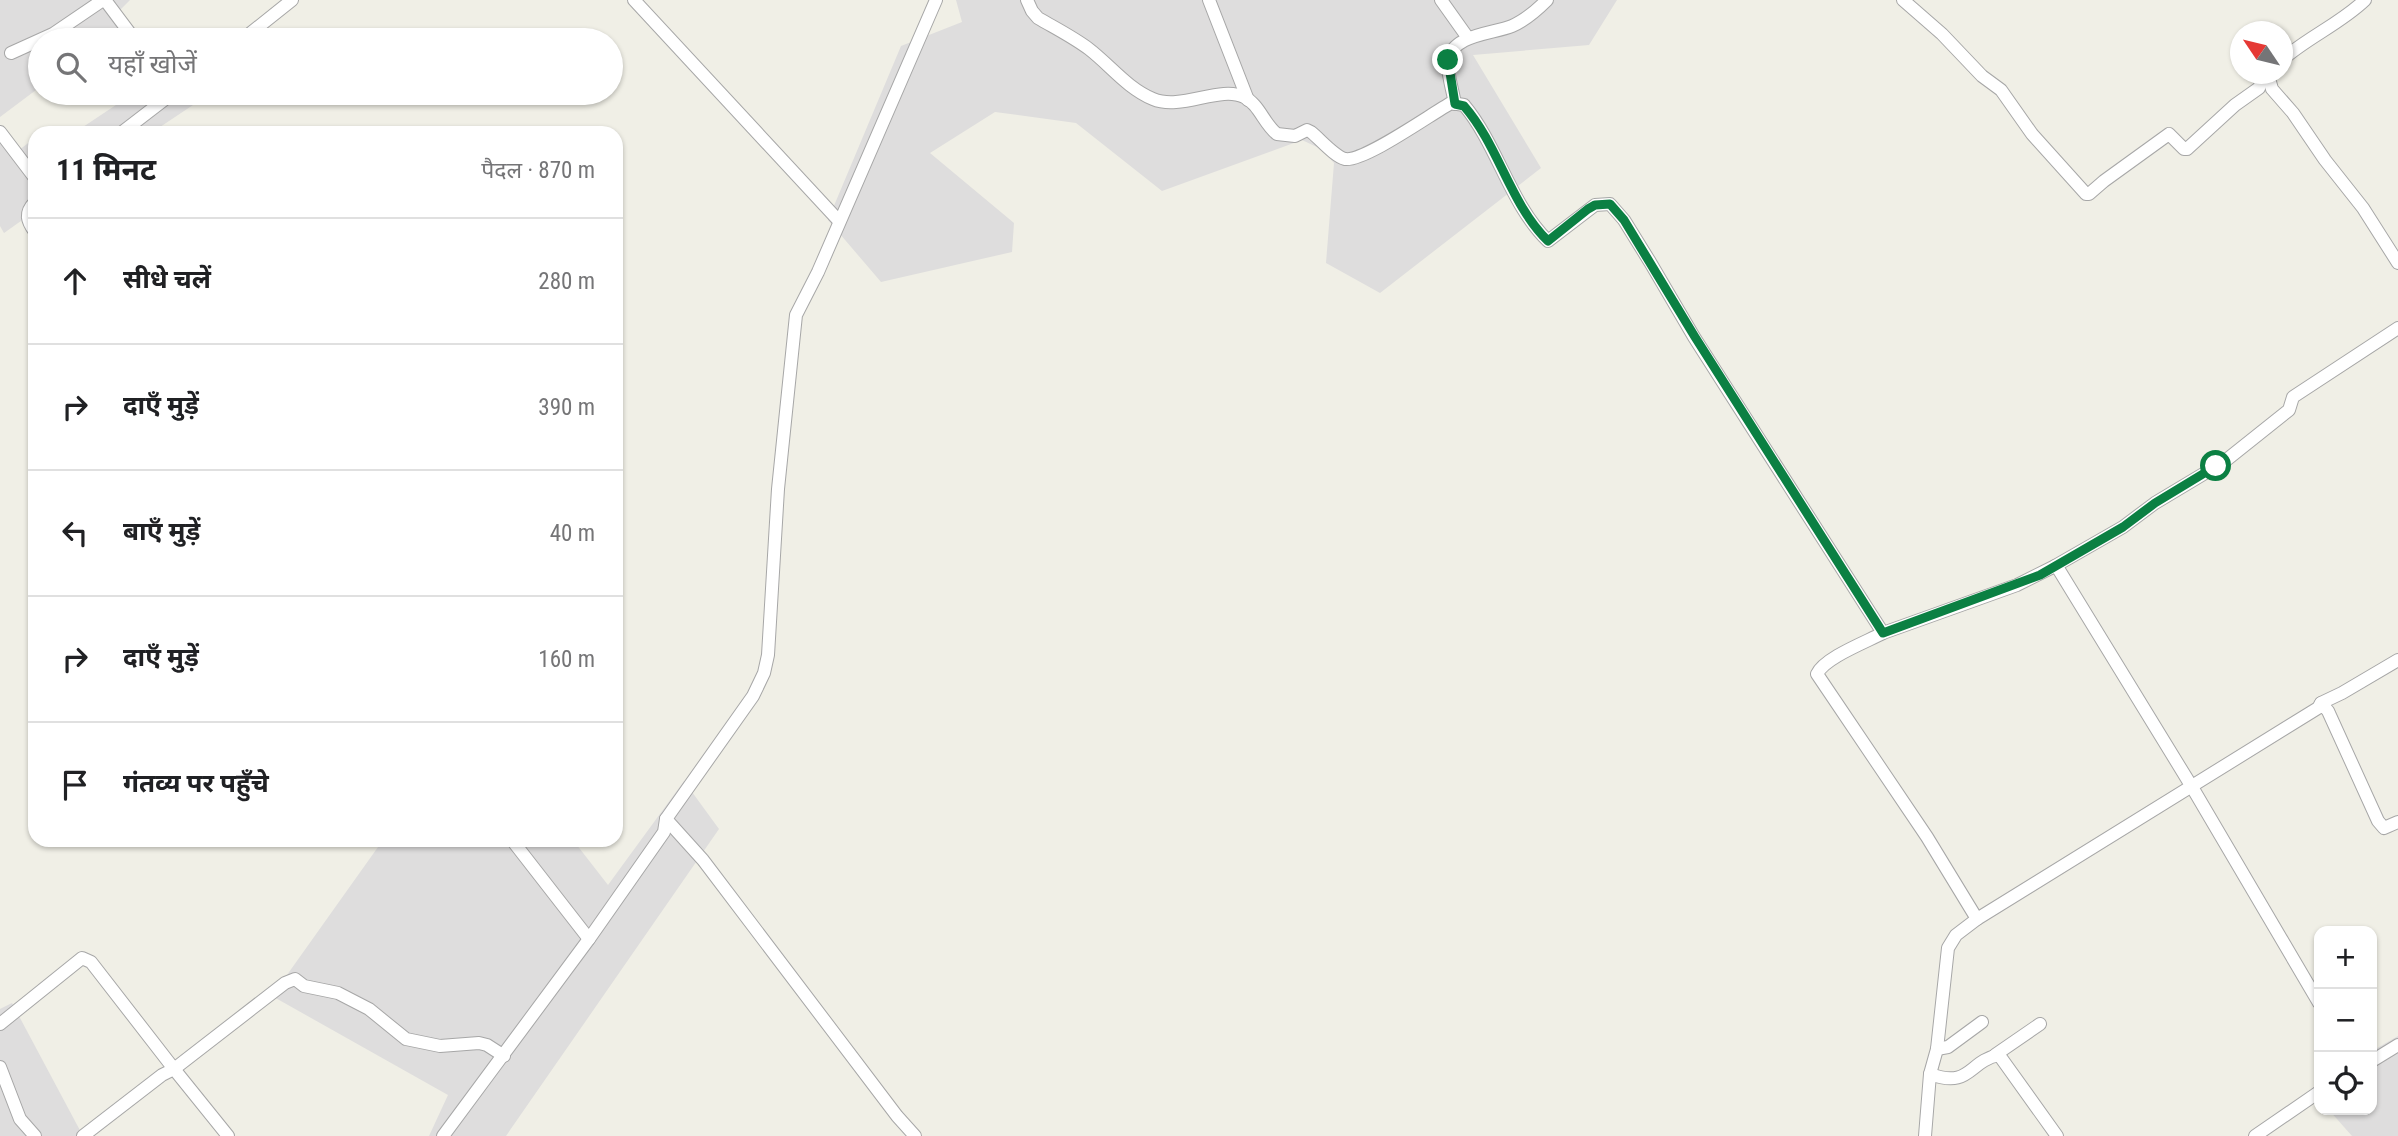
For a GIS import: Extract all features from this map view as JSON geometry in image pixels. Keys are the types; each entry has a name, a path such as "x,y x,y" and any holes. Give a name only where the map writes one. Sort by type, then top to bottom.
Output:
{"street":[{"path":"62,28 104,0 126,28"},
{"path":"258,28 292,0"},
{"path":"634,0 839,221"},
{"path":"443,1136 504,1056 664,832 666,819 753,696 764,673 768,655 778,489 796,315 818,272 936,0"},
{"path":"1027,0 1038,18 1087,47 1125,81 1152,99 1173,103 1238,95 1248,100"},
{"path":"1209,0 1248,100 1276,134 1295,136 1307,130 1311,131 1347,159 1370,152 1451,103 1464,106 1480,126 1500,168 1538,231 1548,241 1595,205 1608,203 1613,206 1822,541 1883,633"},
{"path":"1441,0 1468,38"},
{"path":"1455,104 1448,60 1450,53 1468,38 1513,26 1527,18 1547,0"},
{"path":"1903,0 1942,34 1982,76 2001,90 2032,134 2086,194 2169,134 2187,149 2261,84"},
{"path":"2293,51 2348,16 2365,0"},
{"path":"11,53 28,45"},
{"path":"2271,84 2362,208 2398,263"},
{"path":"130,126 157,105"},
{"path":"0,132 28,169"},
{"path":"1977,919 1927,838 1816,674 1831,660 1883,633 2017,585 2123,527 2155,503 2225,461 2290,410 2293,397 2398,328"},
{"path":"2055,566 2064,576 2096,634 2192,787 2314,994"},
{"path":"1925,1136 1930,1074 1937,1049 1948,948 1956,935 1977,919 2318,708 2321,703 2342,694 2398,660"},
{"path":"2321,703 2329,711 2378,821 2384,828 2398,822"},
{"path":"666,819 703,860 915,1136"},
{"path":"517,847 589,939"},
{"path":"0,1024 78,960 87,958 228,1136"},
{"path":"83,1136 285,983 295,979 304,986 338,993 369,1009 406,1040 440,1045 479,1043 504,1056"},
{"path":"1937,1049 1948,1047 1982,1022"},
{"path":"1930,1074 1956,1079 2040,1024"},
{"path":"2377,1058 2398,1045"},
{"path":"1995,1055 2003,1059 2057,1136"},
{"path":"0,1067 20,1119 35,1136"},
{"path":"2255,1136 2314,1095"}],"shaded area":[{"path":"0,0 130,0 120,10 122,28 28,28 28,96 0,117"},
{"path":"956,0 1617,0 1589,45 1473,55 1541,168 1380,293 1326,263 1334,163 1321,149 1302,140 1162,191 1076,123 995,112 930,153 1014,223 1012,252 881,282 828,220 901,46 962,22"},
{"path":"116,105 193,105 162,126 84,126"},
{"path":"0,125 19,150 28,143 28,216 4,233 0,226"},
{"path":"684,781 719,829 506,1136 429,1136 448,1095 272,996 378,847 578,847 608,885"},
{"path":"12,1003 83,1136 0,1136 0,1009"},
{"path":"2398,1036 2398,1136 2352,1136 2333,1115 2377,1115 2377,1048"}],"route":[{"path":"1448,60 1455,104 1464,106 1480,126 1500,168 1541,236 1548,241 1588,209 1604,203 1613,206 1624,220 1822,541 1883,633 2040,575 2123,527 2155,503 2216,466"}]}
